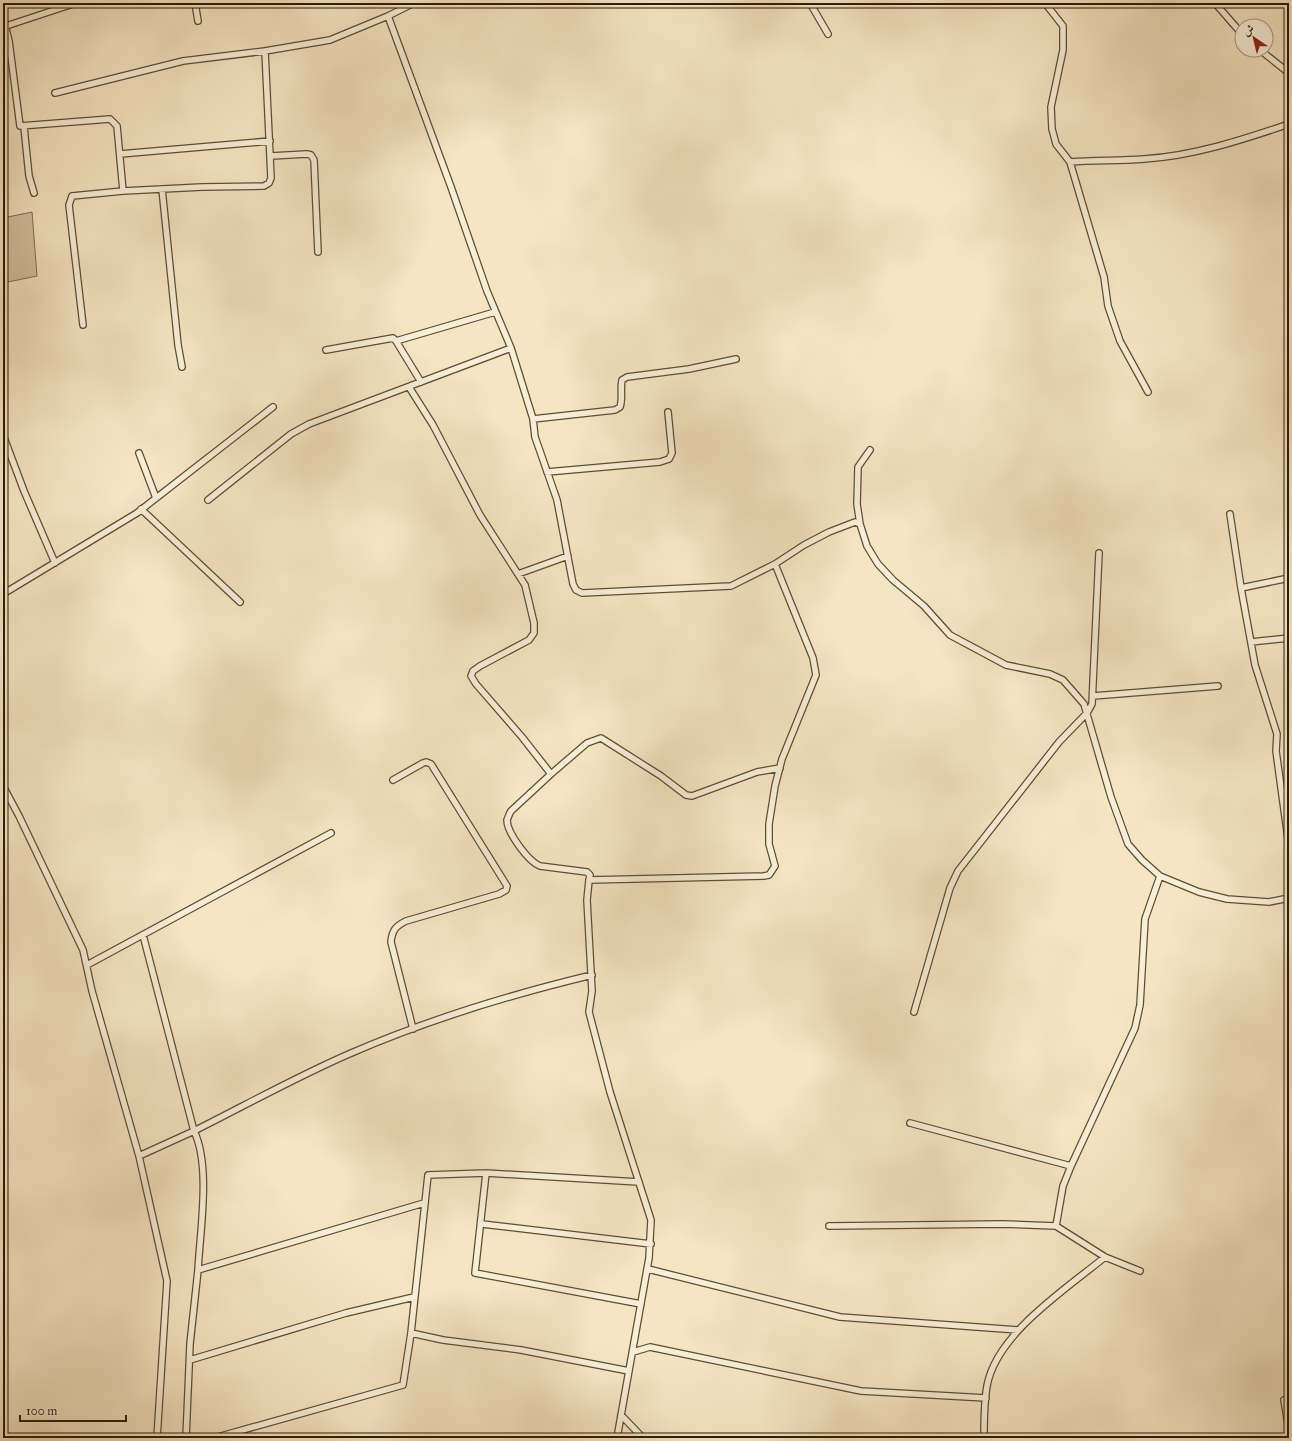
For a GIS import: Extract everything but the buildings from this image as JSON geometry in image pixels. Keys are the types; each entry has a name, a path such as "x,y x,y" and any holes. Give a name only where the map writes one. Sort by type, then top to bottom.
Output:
{"street":[{"path":"6,26 76,3"},
{"path":"195,3 198,21"},
{"path":"55,93 183,61 265,51 330,40 388,16 414,3"},
{"path":"810,3 828,34"},
{"path":"1045,3 1063,26 1063,50 1051,107 1052,129 1056,144 1070,162 1104,277 1110,313 1120,342 1148,392"},
{"path":"1215,3 1234,25"},
{"path":"388,16 452,187 495,312 511,348 533,419 535,437 556,500 573,584 576,590 582,593 732,586 775,564 804,545 829,532 855,522 860,524"},
{"path":"3,17 6,26 18,123 20,126 24,127 110,119 117,126 122,191"},
{"path":"83,325 70,200 72,196 122,191 264,186 269,183 271,178 270,141 265,51"},
{"path":"1270,58 1289,73"},
{"path":"1070,162 1144,159 1198,151 1252,137 1289,124"},
{"path":"24,127 29,176 34,193"},
{"path":"120,154 270,141"},
{"path":"270,156 307,154 311,155 314,160 318,252"},
{"path":"162,189 178,345 182,367"},
{"path":"396,341 495,312"},
{"path":"326,350 393,338 421,382"},
{"path":"208,500 281,442 309,424 511,348"},
{"path":"533,419 615,410 620,407 622,401 622,380 627,377 689,369 736,359"},
{"path":"409,387 433,425 480,515 525,585 534,623 534,633 529,640 477,669 471,676 551,774"},
{"path":"3,594 141,509 273,407"},
{"path":"547,472 660,462 669,459 672,453 668,412"},
{"path":"3,435 24,490 55,563"},
{"path":"870,450 858,467 857,504 860,524 867,546 878,564 893,580 924,606 950,634 1006,665 1050,674 1063,680 1084,704 1111,797 1128,844 1142,860 1160,876 1199,892 1228,899 1269,902 1289,898"},
{"path":"139,453 156,498"},
{"path":"141,509 240,602"},
{"path":"1230,514 1241,588 1255,665 1277,734 1276,751 1289,846"},
{"path":"914,1012 950,888 958,871 1059,742 1087,713 1092,704 1099,553"},
{"path":"518,574 568,556"},
{"path":"589,880 769,875 774,866 769,844 769,824 782,759 816,675 813,658 775,564"},
{"path":"1241,588 1289,578"},
{"path":"1251,642 1289,638"},
{"path":"1093,696 1218,686"},
{"path":"617,1438 648,1269 651,1220 610,1092 589,1012 592,991 587,900 590,875 588,872 533,864 508,827 507,819 511,812 551,774 587,743 601,738 661,776 686,795 692,796 757,772 780,768"},
{"path":"392,780 422,763 426,762 431,764 507,886 506,890 499,894 406,921 394,929 391,942 413,1029"},
{"path":"3,786 20,816 77,935 139,1156 168,1281 157,1438"},
{"path":"86,965 331,833"},
{"path":"1056,1226 1063,1186 1070,1166 1135,1028 1140,1005 1145,919 1160,876"},
{"path":"143,935 194,1131 200,1144 202,1160 202,1200 198,1270 190,1360 186,1438"},
{"path":"139,1156 194,1131 295,1079 350,1054 413,1029 494,1001 592,975"},
{"path":"910,1123 1070,1166"},
{"path":"214,1438 403,1385 411,1333 428,1175 486,1173 639,1182"},
{"path":"486,1173 482,1224 475,1273 641,1304"},
{"path":"198,1270 424,1203"},
{"path":"482,1224 650,1244"},
{"path":"829,1226 1002,1224 1056,1226 1105,1257 1140,1271"},
{"path":"984,1438 987,1385 994,1364 1018,1330 1050,1301 1105,1257"},
{"path":"648,1269 840,1317 1018,1330"},
{"path":"190,1360 346,1313 414,1296"},
{"path":"411,1333 443,1340 521,1350 629,1371"},
{"path":"633,1352 650,1347 861,1391 986,1398"},
{"path":"1284,1400 1289,1430"},
{"path":"621,1415 643,1438"}],"shaded area":[{"path":"32,212 37,276 3,283 3,218"}]}
